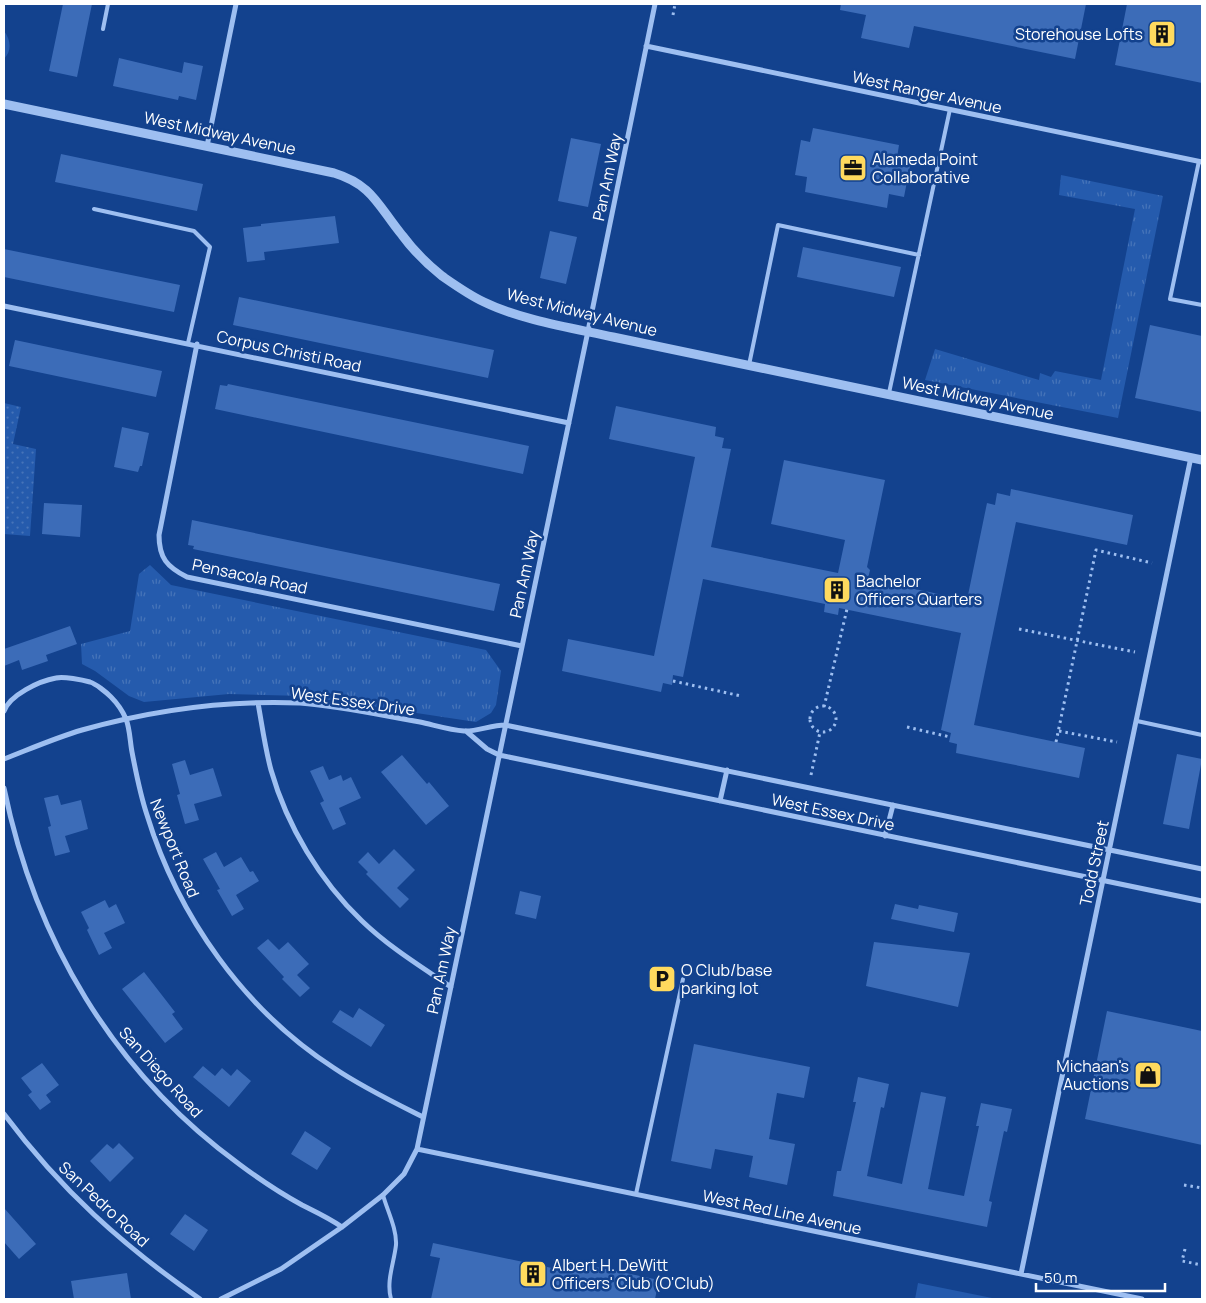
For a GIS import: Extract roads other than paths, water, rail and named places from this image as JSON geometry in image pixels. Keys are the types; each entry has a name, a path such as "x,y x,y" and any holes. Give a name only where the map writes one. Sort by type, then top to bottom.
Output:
{"street":[{"path":"207,146 236,4"},
{"name":"Pan Am Way","path":"221,1299 281,1269 342,1227 383,1195 404,1174 417,1149 655,4"},
{"name":"West Ranger Avenue","path":"646,46 1201,162"},
{"name":"West Midway Avenue","path":"4,104 334,172 348,177 372,194 401,235 420,257 442,276 485,303 519,315 588,332 1202,460"},
{"name":"Corpus Christi Road","path":"4,306 188,342 569,423"},
{"name":"Pensacola Road","path":"197,344 159,535 159,548 164,559 173,570 187,577 522,646"},
{"name":"Todd Street","path":"1021,1274 1192,458"},
{"name":"Newport Road","path":"4,711 6,706 26,689 58,677 91,682 112,698 126,718 140,795 163,860 185,906 231,974 260,1007 293,1038 333,1068 377,1094 423,1116"},
{"path":"258,703 264,740 274,778 296,832 313,861 333,889 362,921 389,944 450,987"},
{"name":"West Essex Drive","path":"4,759 80,730 126,718 215,705 300,704 341,708 466,731 506,724 1202,868"},
{"name":"West Essex Drive","path":"466,731 487,749 499,755 1202,901"},
{"path":"720,801 727,770"},
{"name":"San Diego Road","path":"4,788 14,835 24,869 52,937 69,972 114,1040 172,1106 206,1138 271,1186 303,1206 330,1218 342,1227"},
{"path":"886,836 893,805"},
{"name":"San Pedro Road","path":"4,1114 49,1170 83,1206 153,1266 200,1299"},
{"name":"West Red Line Avenue","path":"417,1149 1142,1299"}],"lane":[{"path":"103,29 108,4"},
{"path":"889,394 950,109"},
{"path":"1201,162 1170,299 1202,305"},
{"path":"94,209 194,231 210,247 188,342"},
{"path":"749,365 778,225 919,255"},
{"path":"1136,721 1202,735"},
{"path":"636,1194 683,978"},
{"path":"383,1195 396,1244 390,1277 391,1299"}],"place":[{"name":"Storehouse Lofts","path":"1162,34"},
{"name":"Alameda Point Collaborative","path":"853,168"},
{"name":"Bachelor Officers Quarters","path":"837,590"},
{"name":"O Club/base parking lot","path":"662,979"},
{"name":"Michaan's Auctions","path":"1148,1075"},
{"name":"Albert H. DeWitt Officers' Club (O'Club)","path":"533,1274"}]}
